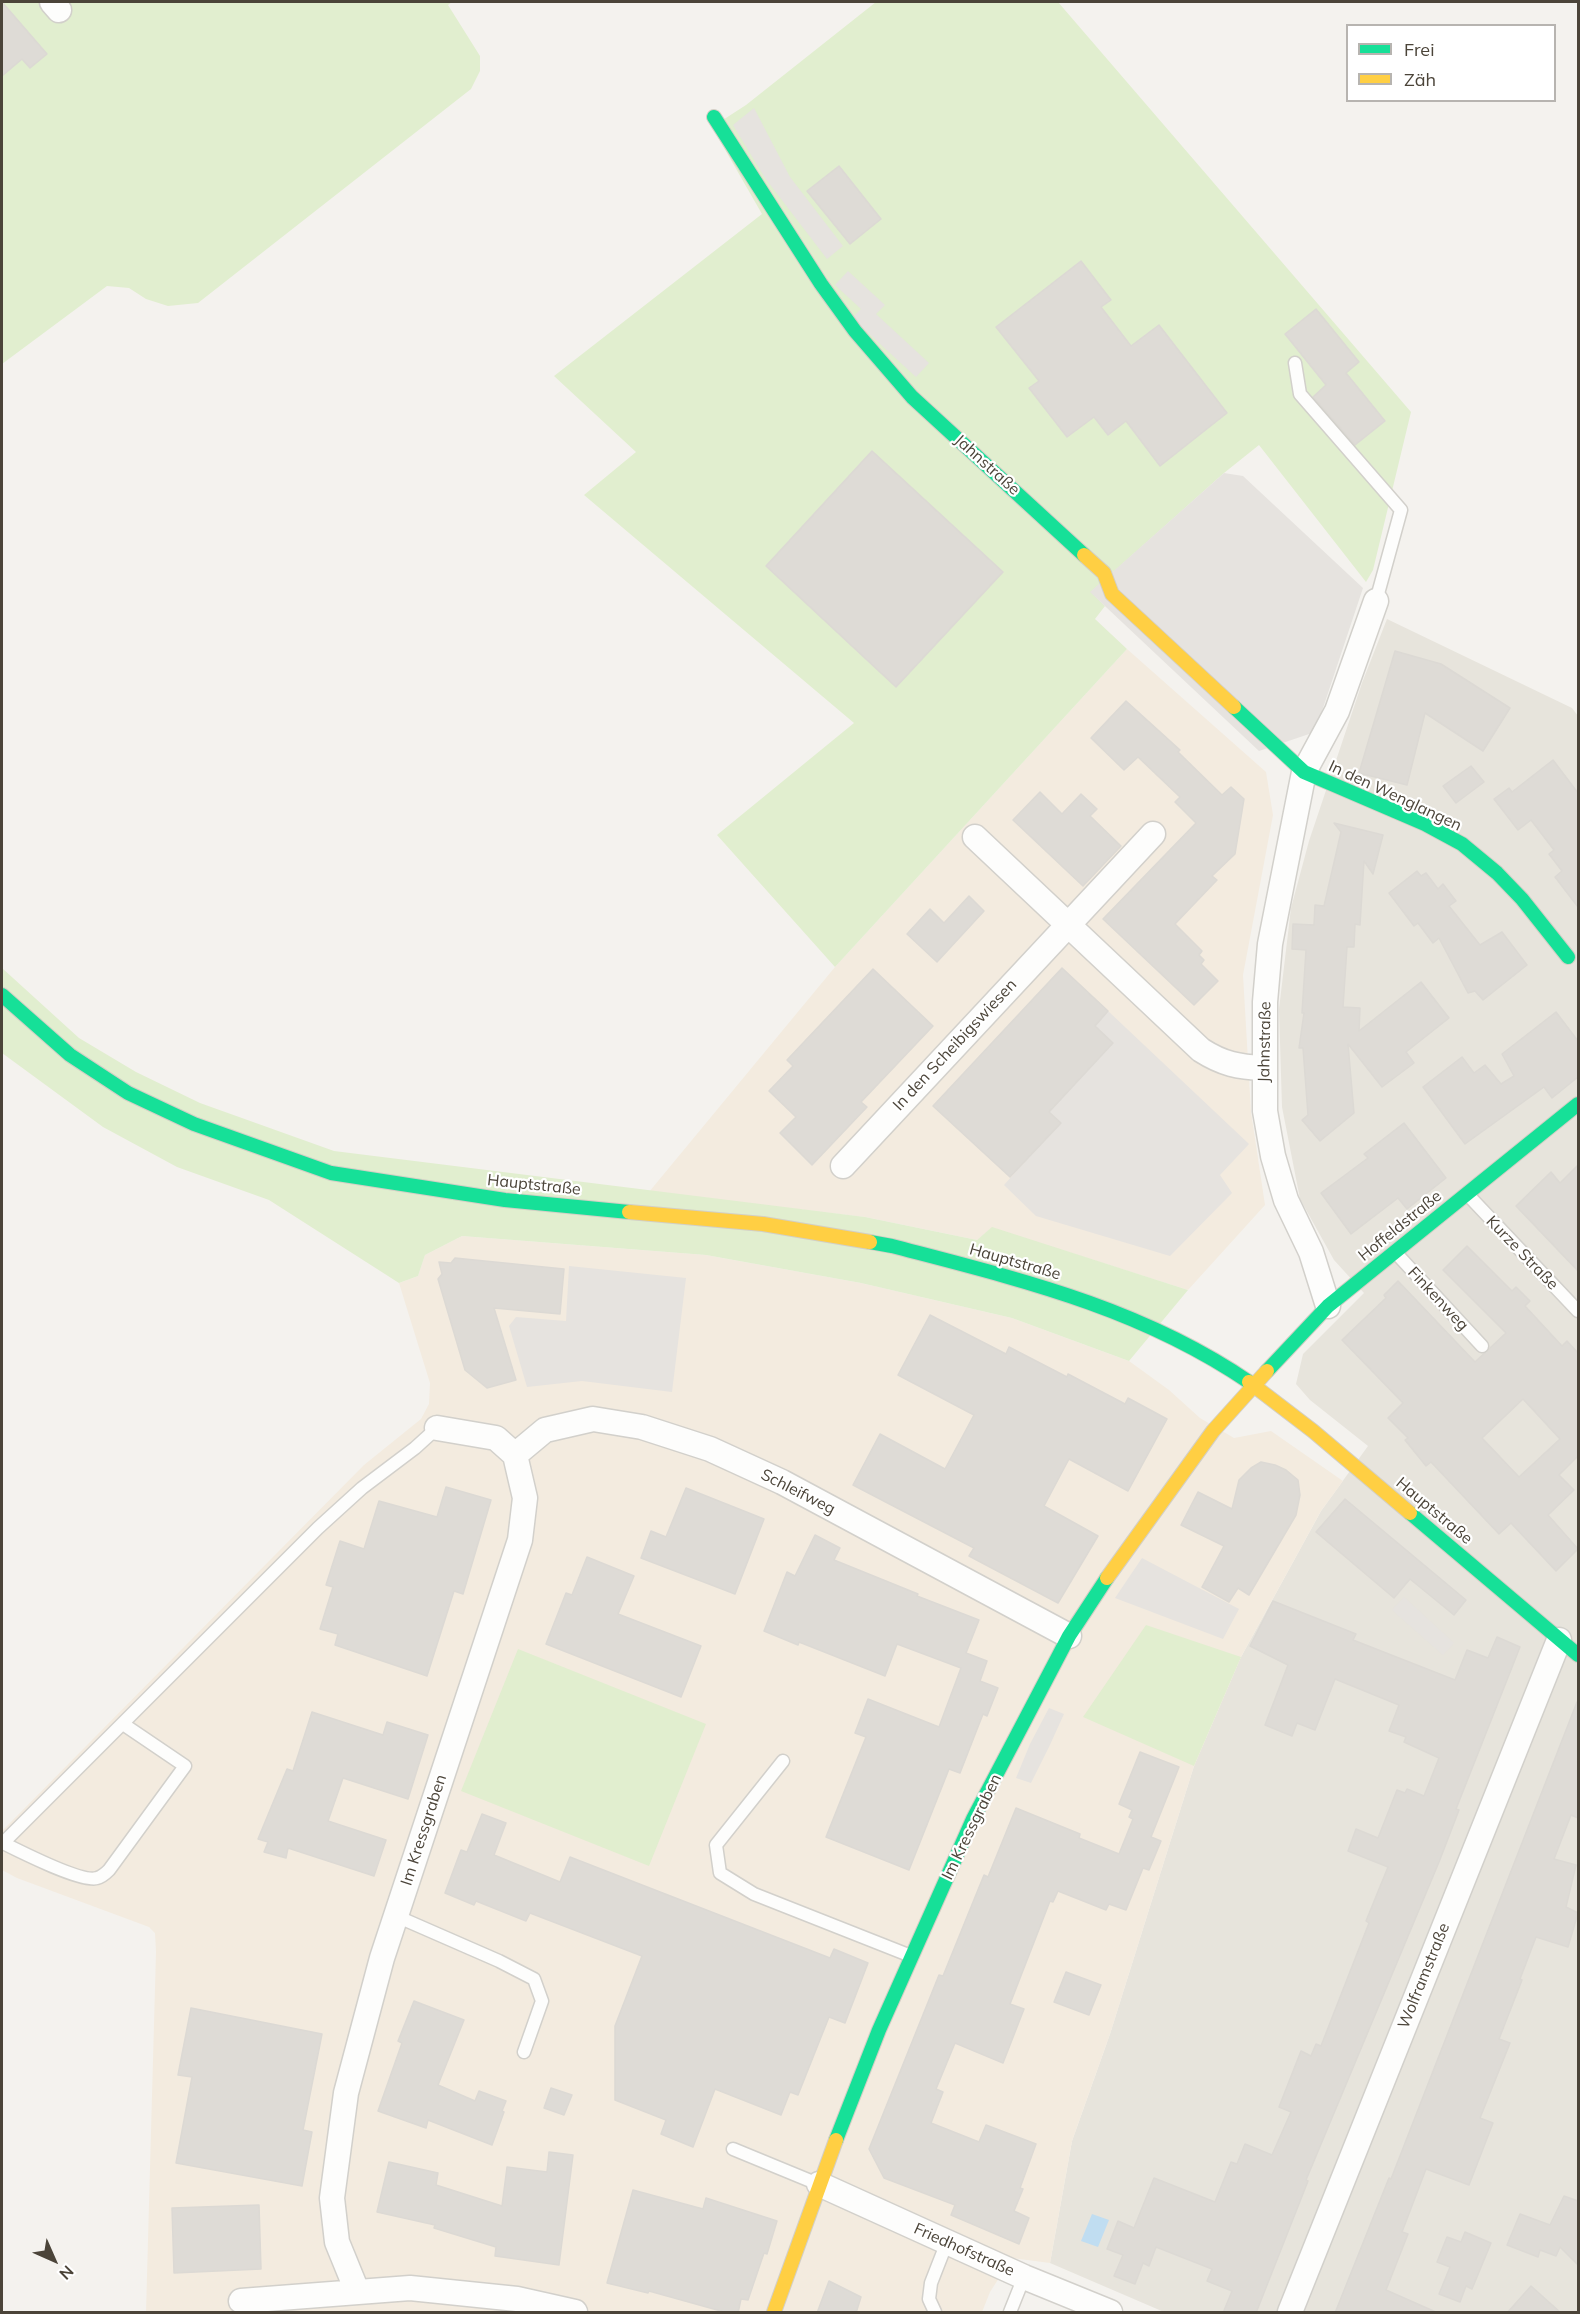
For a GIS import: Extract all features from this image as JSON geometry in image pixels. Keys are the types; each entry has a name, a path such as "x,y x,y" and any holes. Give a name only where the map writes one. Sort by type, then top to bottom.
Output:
{"street":[{"name":"Jahnstraße","path":"714,117 820,284 855,331 912,398 1104,573 1112,594 1304,771"},
{"name":"Jahnstraße","path":"1328,1306 1311,1252 1286,1200 1273,1156 1264,1111 1265,1002 1270,944 1304,771 1337,711 1376,601"},
{"name":"In den Wenglangen","path":"1304,771 1425,824 1462,844 1497,873 1522,899 1568,957"},
{"name":"In den Scheibigswiesen","path":"843,1166 1153,834"},
{"path":"975,837 1200,1050 1236,1066 1264,1068"},
{"name":"Hauptstraße","path":"2,995 70,1055 128,1093 194,1124 331,1173 505,1200 763,1224 892,1246 1047,1287 1120,1313 1194,1348 1253,1385 1322,1438 1578,1655"},
{"name":"Hoffeldstraße","path":"1253,1385 1328,1306 1578,1104"},
{"name":"Im Kressgraben","path":"774,2313 819,2184 879,2030 973,1819 1069,1636 1116,1564 1178,1478 1213,1431 1253,1385"},
{"name":"Schleifweg","path":"515,1455 545,1430 593,1419 642,1427 710,1449 782,1482 1069,1636"},
{"path":"437,1428 496,1438 515,1455"},
{"name":"Im Kressgraben","path":"357,2291 337,2242 332,2198 346,2093 382,1958 520,1540 525,1498 515,1455"},
{"name":"Wolframstraße","path":"1290,2313 1559,1640"},
{"name":"Friedhofstraße","path":"819,2184 1024,2277 1110,2313"},
{"path":"241,2301 410,2288 517,2299 575,2313"}],"lane":[{"name":"Jahnstraße","path":"1295,363 1300,394 1401,510 1376,601"},
{"name":"Kurze Straße","path":"1467,1194 1578,1311"},
{"name":"Finkenweg","path":"1394,1252 1482,1346"},
{"path":"123,1724 185,1766 109,1870 97,1878 87,1879 34,1859 3,1843 318,1528 362,1488 415,1448 437,1428"},
{"path":"783,1761 716,1845 720,1873 754,1894 912,1956"},
{"path":"396,1916 499,1961 534,1980 542,2001 524,2052"},
{"path":"734,2149 819,2184"},
{"path":"935,2313 929,2299 931,2283 947,2242"},
{"path":"1010,2313 1024,2277"}],"shaded area":[{"path":"754,108 790,177 843,246 827,259 765,178 733,125"},
{"path":"848,271 885,305 876,314 929,363 916,377 852,318 861,309 835,285"},
{"path":"1224,473 1243,476 1363,588 1315,732 1259,751 1090,592"},
{"path":"1387,619 1572,708 1578,716 1578,2312 1164,2312 1050,2263 1072,2141 1110,2034 1194,1766 1241,1657 1321,1511 1368,1446 1310,1400 1296,1384 1303,1354 1364,1293 1334,1260 1300,1199 1282,1107 1279,1009 1291,908 1309,841 1362,683"},
{"path":"1127,649 1266,772 1273,815 1243,975 1251,1112 1265,1205 1188,1290 992,1228 977,1240 865,1217 649,1192 835,967"},
{"path":"1108,1011 1249,1144 1220,1175 1232,1193 1170,1256 1036,1216 1004,1185 1060,1123 1049,1112 1113,1043 1095,1026"},
{"path":"462,1236 706,1255 861,1283 1012,1318 1129,1361 1169,1390 1200,1418 1234,1438 1271,1431 1343,1481 1321,1511 1241,1657 1194,1766 1110,2034 1072,2141 1050,2263 1012,2258 990,2292 982,2312 146,2312 155,1933 149,1927 17,1878 2,1870 2,1831 364,1465 421,1419 429,1404 430,1383 399,1283 418,1276 425,1255"},
{"path":"569,1266 686,1278 672,1392 582,1381 527,1387 509,1326 516,1317 566,1321"},
{"path":"1142,1558 1239,1609 1223,1639 1115,1598"},
{"path":"1404,1597 1454,1643 1443,1655 1392,1610"},
{"path":"1049,1708 1064,1714 1049,1747 1031,1783 1016,1778 1030,1744"}],"green space":[{"path":"2,2 452,2 448,5 480,56 480,71 471,89 198,303 168,306 146,299 129,288 107,286 2,364"},
{"path":"876,2 1058,2 1411,412 1373,570 1366,582 1259,445 1224,473 1091,592 1105,606 1095,619 1127,649 835,967 717,835 854,723 584,495 636,452 554,376 762,214 712,127 746,105"},
{"path":"2,968 79,1038 136,1072 200,1103 334,1151 865,1217 977,1240 992,1227 1188,1290 1129,1361 1012,1318 861,1283 706,1255 462,1236 425,1255 418,1276 399,1283 269,1200 177,1167 103,1127 2,1053"},
{"path":"1146,1625 1241,1657 1194,1766 1083,1717"},
{"path":"518,1649 706,1724 649,1866 461,1791"}],"water":[{"path":"1092,2214 1109,2220 1098,2247 1081,2241"}],"building":[{"path":"2,2 47,54 30,68 22,59 2,76"},
{"path":"839,166 881,219 850,244 807,191"},
{"path":"1081,261 1111,300 1101,307 1131,346 1159,325 1227,413 1160,466 1126,421 1108,435 1094,417 1067,437 1029,388 1039,381 996,327"},
{"path":"1316,309 1359,362 1346,373 1385,421 1355,445 1313,397 1326,385 1285,334"},
{"path":"872,451 1003,572 896,687 766,566"},
{"path":"1395,651 1441,664 1510,708 1483,751 1425,713 1407,785 1359,773"},
{"path":"1126,701 1180,750 1178,752 1222,795 1231,787 1244,799 1235,854 1212,876 1217,880 1175,924 1202,951 1199,955 1204,960 1201,964 1218,981 1194,1005 1103,919 1196,823 1175,802 1180,797 1138,757 1124,770 1091,738"},
{"path":"1553,760 1578,793 1578,907 1555,877 1562,871 1549,854 1554,850 1531,820 1518,830 1494,799 1509,788 1512,792"},
{"path":"1471,766 1484,782 1456,803 1443,786"},
{"path":"1040,792 1062,814 1081,794 1097,809 1090,816 1121,846 1083,886 1013,820"},
{"path":"1334,823 1383,835 1373,874 1364,861 1360,925 1355,924 1354,947 1347,947 1343,1007 1360,1008 1359,1031 1421,982 1449,1018 1406,1052 1414,1063 1382,1087 1348,1044 1354,1113 1320,1141 1302,1120 1308,1115 1303,1048 1299,1048 1304,1013 1302,1013 1306,950 1292,949 1293,924 1314,925 1315,905 1324,906 1341,832"},
{"path":"1417,871 1421,876 1426,873 1438,889 1443,884 1456,901 1449,906 1480,945 1502,932 1527,965 1483,1000 1475,991 1468,993 1439,938 1433,943 1418,923 1414,926 1389,893"},
{"path":"969,896 984,911 937,962 907,934 930,909 944,923"},
{"path":"1062,968 1108,1011 1095,1026 1113,1043 1049,1112 1061,1123 1010,1177 933,1106"},
{"path":"873,969 933,1026 861,1102 867,1107 812,1165 780,1133 796,1117 769,1091 793,1066 787,1060"},
{"path":"1556,1012 1578,1041 1578,1077 1552,1098 1544,1087 1465,1144 1423,1087 1462,1057 1474,1073 1485,1065 1501,1084 1514,1076 1502,1054"},
{"path":"1404,1123 1446,1178 1407,1209 1398,1198 1351,1234 1321,1193 1368,1158 1364,1154"},
{"path":"1578,1165 1578,1271 1516,1206 1551,1172 1560,1183"},
{"path":"1467,1246 1512,1291 1516,1287 1530,1301 1525,1306 1562,1346 1567,1341 1578,1353 1578,1458 1559,1475 1574,1490 1548,1515 1578,1549 1556,1571 1511,1523 1499,1534 1431,1462 1426,1466 1405,1440 1408,1438 1388,1418 1403,1403 1342,1340 1386,1298 1384,1295 1398,1281 1475,1362 1506,1333 1443,1270","holes":["1523,1399 1560,1439 1519,1477 1482,1438"]},
{"path":"455,1258 564,1269 560,1314 494,1308 516,1380 487,1388 465,1370 438,1279 442,1274 439,1262 451,1263"},
{"path":"930,1315 1006,1354 1009,1347 1125,1404 1128,1398 1167,1419 1128,1491 1069,1459 1044,1506 1098,1536 1058,1603 969,1556 974,1548 853,1485 880,1434 945,1469 974,1415 898,1375"},
{"path":"1261,1462 1286,1470 1298,1480 1300,1495 1296,1515 1249,1595 1238,1588 1229,1602 1202,1587 1224,1546 1181,1525 1198,1492 1232,1509 1239,1480"},
{"path":"446,1487 491,1500 463,1594 454,1591 427,1676 335,1645 338,1634 320,1629 333,1587 326,1585 340,1541 364,1549 379,1501 437,1517"},
{"path":"686,1488 764,1519 735,1594 641,1558 651,1531 666,1537"},
{"path":"1345,1499 1466,1600 1454,1615 1410,1579 1394,1598 1316,1532"},
{"path":"815,1535 840,1548 834,1560 979,1620 966,1653 987,1661 980,1681 998,1688 987,1716 983,1714 960,1773 949,1769 909,1870 826,1837 866,1737 855,1733 868,1699 939,1727 961,1668 897,1644 885,1676 799,1642 798,1645 764,1631 787,1572 795,1576"},
{"path":"587,1557 634,1576 618,1614 701,1646 681,1697 546,1644 566,1593 572,1595"},
{"path":"1273,1601 1356,1634 1353,1640 1455,1680 1467,1650 1488,1658 1497,1637 1520,1647 1456,1809 1459,1810 1439,1862 1306,2180 1308,2181 1256,2313 1223,2313 1232,2291 1207,2281 1212,2269 1156,2247 1149,2266 1143,2263 1135,2284 1114,2276 1123,2255 1107,2249 1118,2221 1134,2228 1154,2178 1215,2202 1231,2162 1237,2164 1245,2144 1272,2155 1291,2112 1279,2107 1301,2051 1311,2056 1316,2044 1321,2046 1369,1923 1366,1921 1388,1867 1348,1851 1356,1829 1378,1838 1397,1790 1405,1793 1407,1789 1424,1796 1439,1758 1404,1742 1406,1737 1389,1731 1399,1705 1335,1679 1315,1730 1297,1723 1292,1736 1265,1725 1288,1665 1250,1646"},
{"path":"1577,1702 1578,1818 1571,1815 1554,1859 1576,1865 1566,1907 1578,1913 1568,1947 1536,1937 1499,2039 1510,2043 1480,2118 1493,2123 1469,2185 1426,2169 1402,2232 1408,2234 1386,2290 1438,2313 1335,2313 1389,2178 1391,2179"},
{"path":"312,1712 383,1735 387,1722 428,1735 408,1799 343,1778 328,1821 386,1840 374,1876 288,1848 286,1858 264,1852 268,1842 258,1839 287,1769 293,1771"},
{"path":"1140,1752 1179,1767 1151,1837 1161,1841 1149,1870 1143,1868 1126,1910 1109,1904 1106,1910 1058,1891 1053,1902 1050,1901 1010,2004 1024,2009 1003,2063 955,2043 936,2089 943,2092 931,2123 979,2142 986,2125 1036,2144 1014,2211 1029,2218 1019,2244 951,2215 955,2205 884,2178 869,2149 939,1975 943,1976 984,1875 988,1877 1016,1808 1080,1834 1079,1838 1119,1854 1133,1819 1129,1817 1132,1810 1119,1804"},
{"path":"482,1814 506,1823 494,1855 560,1882 570,1857 830,1958 834,1949 868,1963 845,2023 829,2017 798,2095 790,2092 781,2115 715,2089 693,2147 661,2134 666,2120 615,2100 615,2026 642,1956 530,1913 526,1921 476,1901 474,1905 445,1893 461,1850 467,1852"},
{"path":"1066,1972 1101,1985 1089,2015 1054,2002"},
{"path":"414,2001 464,2020 438,2085 475,2101 479,2091 506,2101 492,2145 428,2120 426,2128 378,2111 402,2043 398,2041"},
{"path":"191,2008 322,2034 303,2130 312,2132 302,2186 176,2163 192,2077 178,2075"},
{"path":"551,2088 572,2095 564,2115 544,2108"},
{"path":"549,2152 573,2155 559,2265 495,2256 496,2247 434,2228 435,2225 377,2212 389,2162 438,2173 436,2185 502,2206 507,2167 547,2172"},
{"path":"633,2190 703,2209 706,2198 777,2221 767,2254 764,2253 748,2300 741,2299 738,2313 728,2313 649,2291 648,2293 607,2283"},
{"path":"1564,2196 1578,2201 1578,2265 1560,2247 1556,2256 1540,2250 1538,2257 1507,2245 1520,2214 1550,2225"},
{"path":"259,2205 261,2269 174,2273 172,2208"},
{"path":"1465,2232 1491,2243 1472,2289 1466,2286 1460,2302 1439,2294 1450,2267 1437,2262 1447,2237 1461,2242"},
{"path":"829,2281 861,2297 856,2313 817,2313"},
{"path":"1531,2286 1561,2313 1507,2313"}],"traffic: fast":[{"path":"714,117 821,284 855,331 912,397 1084,555"},
{"path":"1234,707 1304,772 1425,824 1462,844 1497,873 1522,899 1568,957"},
{"path":"2,995 70,1055 128,1093 194,1124 331,1173 505,1200 629,1212"},
{"path":"1267,1371 1328,1306 1578,1104"},
{"path":"870,1242 985,1271 1076,1298 1165,1334 1249,1382"},
{"path":"1410,1513 1578,1655"},
{"path":"836,2140 879,2030 973,1819 1069,1636 1107,1578"}],"traffic: slow":[{"path":"1084,555 1104,573 1112,594 1234,707"},
{"path":"629,1212 763,1224 870,1242"},
{"path":"1107,1578 1213,1431 1267,1371"},
{"path":"1249,1382 1313,1431 1410,1513"},
{"path":"774,2312 836,2140"}]}
